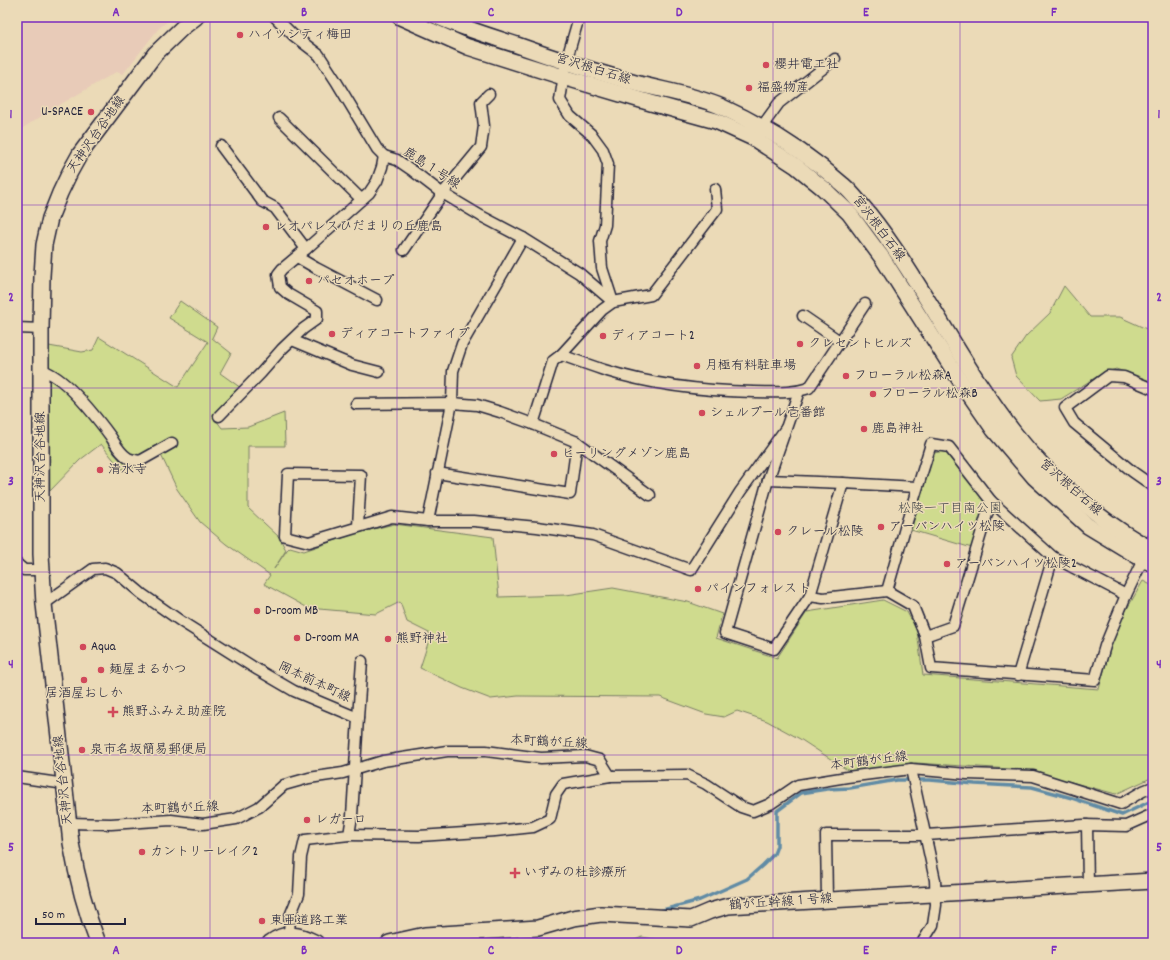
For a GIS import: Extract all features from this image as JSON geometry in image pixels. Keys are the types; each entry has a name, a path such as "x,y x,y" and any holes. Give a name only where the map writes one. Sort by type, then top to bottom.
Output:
{"street":[{"name":"天神沢台谷地線","path":"98,943 88,919 77,879 69,823 44,604 40,498 41,329 44,245 50,218 60,193 80,154 154,54 196,17"},
{"name":"鹿島１号線","path":"275,17 293,35 319,55 377,149 384,156 397,160 442,193 523,238 579,273 613,302"},
{"path":"400,17 468,47 563,77 758,133 823,188 849,213 883,259 963,385 994,430 1034,477 1088,526 1150,552 1126,595 1105,646 1095,680 930,668 925,636 913,606 887,591 822,598 810,596"},
{"name":"宮沢根白石線","path":"438,17 566,62 720,107 758,133"},
{"path":"580,17 566,62 560,100 570,116 592,135 603,150 608,164 605,225 600,241 602,268 613,302"},
{"path":"758,133 779,103 835,59"},
{"path":"404,250 442,193 481,147 484,126 481,102 489,94"},
{"path":"279,118 361,199"},
{"path":"221,146 262,201 275,208 306,249"},
{"path":"219,416 292,340 318,319 318,311 288,294 280,287 278,274 369,193 377,181 384,156"},
{"path":"533,424 553,360 561,355 602,310 613,302 651,295 717,209 715,189"},
{"path":"428,521 452,404 453,371 462,344 523,238"},
{"path":"297,256 316,268 377,300"},
{"path":"561,355 605,370 647,381 678,386 728,391 798,391 809,388 865,304"},
{"path":"803,316 840,342"},
{"path":"17,328 41,329"},
{"path":"292,340 352,365 379,372"},
{"path":"41,370 48,372 60,380 89,409 120,451 129,459 140,461 172,443"},
{"path":"1153,389 1124,377 1108,376 1065,408 1074,423 1133,472 1153,486"},
{"path":"798,391 768,480 725,633 774,649 810,596 842,483"},
{"path":"356,404 477,405 500,412 577,442 650,495"},
{"path":"358,526 361,475 288,474 285,536 309,542 392,517 428,521 474,521 537,526 593,535 691,570 740,492 786,428"},
{"path":"437,473 570,494 577,442"},
{"path":"887,591 931,444 949,447 991,501 1053,556 1126,595"},
{"path":"768,480 917,487"},
{"path":"925,636 953,626 991,501"},
{"path":"1018,675 1053,556"},
{"path":"17,564 24,570 42,570"},
{"name":"岡本前本町線","path":"44,604 94,569 105,568 117,573 142,594 182,622 258,670 294,691 358,718 352,816 349,835"},
{"path":"358,718 362,661"},
{"name":"本町鶴が丘線","path":"69,823 111,824 171,820 203,824 236,819 259,807 284,785 309,778 343,773 383,761 447,751 486,751 541,758 585,756 600,760 610,776 687,775 706,784 741,807 753,811 770,804 798,785 848,777 912,772 1033,776 1121,804 1153,787"},
{"path":"912,772 935,880 936,894 933,925 922,943"},
{"path":"289,935 290,916 299,894 301,857 305,840 349,835 419,836 533,827 550,819 556,794 563,784 610,776"},
{"path":"17,777 65,784"},
{"path":"827,900 826,835 926,835 1086,825 1126,826 1153,814"},
{"path":"1086,825 1088,885"},
{"name":"鶴が丘幹線１号線","path":"389,943 426,935 538,928 573,918 601,914 690,919 728,906 1153,881"},
{"path":"270,943 276,938 289,935 302,936 316,943"}],"shaded area":[{"path":"17,17 173,17 159,28 123,74 116,72 18,131"}],"green space":[{"path":"1064,286 1090,317 1120,317 1151,331 1153,329 1153,382 1116,369 1101,374 1061,399 1040,401 1016,376 1011,358 1026,336 1050,313"},
{"path":"180,301 217,327 212,338 231,353 220,373 241,388 213,416 222,428 248,427 284,413 285,446 248,446 248,508 279,537 286,550 274,569 290,547 304,551 354,534 394,524 493,537 499,597 566,595 613,588 688,602 722,614 716,638 777,658 807,612 883,600 907,612 917,631 923,675 1099,689 1116,628 1143,581 1153,586 1153,777 1116,794 1026,770 916,763 849,771 800,739 767,721 737,711 724,717 706,714 660,697 518,696 491,699 462,688 420,668 431,634 407,622 400,602 376,614 308,608 264,584 270,575 226,544 200,522 177,489 161,455 140,467 121,469 101,444 80,460 50,491 49,346 82,352 93,350 99,337 178,387 208,342 169,318"},
{"name":"松陵一丁目南公園","path":"944,451 985,502 972,548 911,530 934,453"},
{"path":"642,937 677,943 628,943"}],"waterway":[{"path":"659,911 700,900 747,879 774,854 777,846 777,811 801,793 827,789 850,788 897,780 930,780 1032,787 1072,798 1122,815 1153,800"}],"place":[{"name":"ハイツシティ梅田","path":"240,35"},
{"name":"櫻井電工社","path":"766,65"},
{"name":"福盛物産","path":"749,88"},
{"name":"U-SPACE","path":"91,112"},
{"name":"レオパレスひだまりの丘鹿島","path":"266,227"},
{"name":"パセオホープ","path":"309,281"},
{"name":"ディアコートファイブ","path":"332,334"},
{"name":"ディアコート2","path":"603,336"},
{"name":"クレセントヒルズ","path":"800,344"},
{"name":"月極有料駐車場","path":"697,366"},
{"name":"フローラル松森A","path":"846,376"},
{"name":"フローラル松森B","path":"873,394"},
{"name":"シェルブール壱番館","path":"702,413"},
{"name":"鹿島神社","path":"864,429"},
{"name":"ヒーリングメゾン鹿島","path":"554,454"},
{"name":"清水寺","path":"100,470"},
{"name":"アーバンハイツ松陵","path":"881,527"},
{"name":"クレール松陵","path":"778,532"},
{"name":"アーバンハイツ松陵2","path":"947,564"},
{"name":"パインフォレスト","path":"698,589"},
{"name":"D-room MB","path":"257,611"},
{"name":"D-room MA","path":"297,638"},
{"name":"熊野神社","path":"388,639"},
{"name":"Aqua","path":"83,647"},
{"name":"麺屋まるかつ","path":"101,670"},
{"name":"居酒屋おしか","path":"84,680"},
{"name":"熊野ふみえ助産院","path":"113,712"},
{"name":"泉市名坂簡易郵便局","path":"82,750"},
{"name":"レガーロ","path":"307,820"},
{"name":"カントリーレイク2","path":"142,852"},
{"name":"いずみの杜診療所","path":"515,873"},
{"name":"東亜道路工業","path":"262,921"}]}
